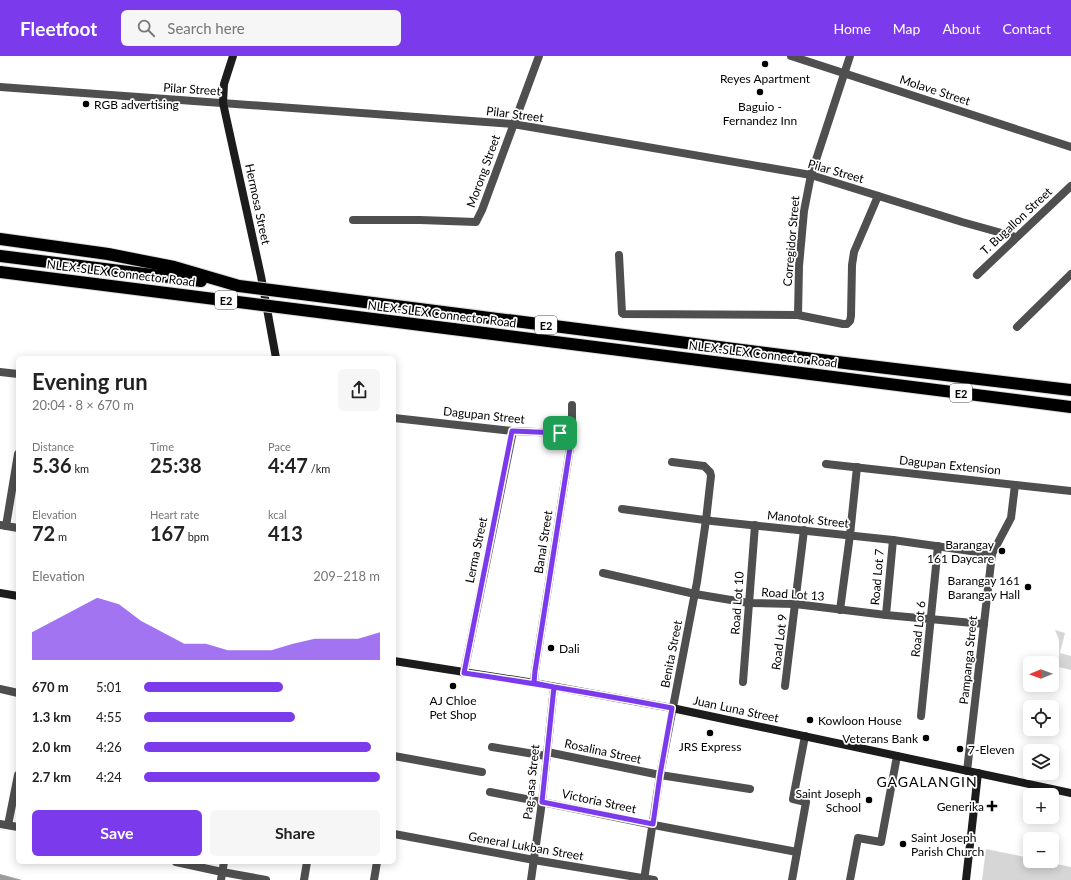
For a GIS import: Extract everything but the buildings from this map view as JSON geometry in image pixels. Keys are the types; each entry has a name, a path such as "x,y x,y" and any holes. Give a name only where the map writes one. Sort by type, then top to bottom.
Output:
{"highway":[{"path":"0,239 108,254 174,267 239,286"},
{"name":"NLEX-SLEX Connector Road","path":"0,256 860,365 1071,390"},
{"name":"NLEX-SLEX Connector Road","path":"0,272 1071,407"}],"main road":[{"name":"Hermosa Street","path":"233,56 224,84 223,104 259,269 276,356"},
{"path":"0,593 16,596"},
{"name":"Juan Luna Street","path":"396,661 534,683 672,708 1071,793"},
{"path":"966,880 978,773"}],"street":[{"name":"Morong Street","path":"353,220 476,222 482,210 539,56"},
{"name":"Molave Street","path":"791,56 1071,146"},
{"name":"Corregidor Street","path":"798,315 801,235 811,175 850,56"},
{"name":"Pilar Street","path":"0,87 513,124 811,175 955,220 1016,237"},
{"name":"T. Bugallon Street","path":"977,275 1071,186"},
{"path":"619,255 623,314 798,315 843,324 849,323 851,316 852,265 854,252 878,196"},
{"path":"1017,327 1071,274"},
{"path":"0,372 16,374"},
{"name":"Banal Street","path":"534,683 572,435 572,405"},
{"name":"Dagupan Street","path":"396,418 512,431 572,435"},
{"name":"Lerma Street","path":"464,673 512,431"},
{"name":"Benita Street","path":"644,879 660,775 695,594 711,476 710,472 704,466 672,462"},
{"path":"16,464 3,526 16,528"},
{"name":"Dagupan Extension","path":"826,464 1071,491"},
{"path":"840,610 857,467"},
{"name":"Pampanga Street","path":"967,771 992,554 1012,518 1015,485"},
{"name":"Manotok Street","path":"622,509 706,520 893,540 992,554"},
{"name":"Road Lot 10","path":"744,682 755,525"},
{"name":"Road Lot 9","path":"785,686 804,530"},
{"name":"Road Lot 7","path":"886,616 893,540"},
{"name":"Road Lot 6","path":"921,716 938,546"},
{"name":"Road Lot 13","path":"603,573 695,594 749,603 795,604 886,616 984,624"},
{"name":"Pag-asa Street","path":"531,880 542,802 554,687"},
{"path":"0,689 16,693"},
{"path":"792,880 806,802 793,799 805,736"},
{"name":"Rosalina Street","path":"492,747 546,754 660,775 750,789"},
{"path":"396,756 482,772"},
{"path":"850,880 858,838 881,842 898,756"},
{"path":"16,782 4,824 16,827"},
{"name":"Victoria Street","path":"490,792 797,852"},
{"name":"General Lukban Street","path":"396,834 534,860 654,880"},
{"path":"183,864 222,876 266,880"},
{"path":"222,876 224,864"},
{"path":"304,880 307,864"},
{"path":"374,880 377,864"}],"shaded area":[{"path":"1055,630 1065,633 1060,653 1071,656 1071,670 1059,667 1059,640"},
{"path":"986,849 1023,857 1023,868 1059,868 1059,865 1071,867 1071,880 982,880"},
{"path":"0,874 22,880 0,880"}],"place":[{"name":"Reyes Apartment","path":"765,64"},
{"name":"Baguio - Fernandez Inn","path":"760,92"},
{"name":"RGB advertising","path":"86,104"},
{"name":"Barangay 161 Daycare","path":"1002,551"},
{"name":"Barangay 161 Barangay Hall","path":"1028,587"},
{"name":"Dali","path":"551,648"},
{"name":"AJ Chloe Pet Shop","path":"453,686"},
{"name":"Kowloon House","path":"810,720"},
{"name":"JRS Express","path":"710,733"},
{"name":"Veterans Bank","path":"926,738"},
{"name":"7-Eleven","path":"960,749"},
{"name":"Saint Joseph School","path":"869,800"},
{"name":"Generika","path":"992,806"},
{"name":"Saint Joseph Parish Church","path":"903,844"}],"district":[{"name":"GAGALANGIN","path":"927,781"}],"route":[{"path":"560,433 512,431 464,673 534,683 672,708 653,824 542,802 554,687 534,683 572,435 560,433"}]}
